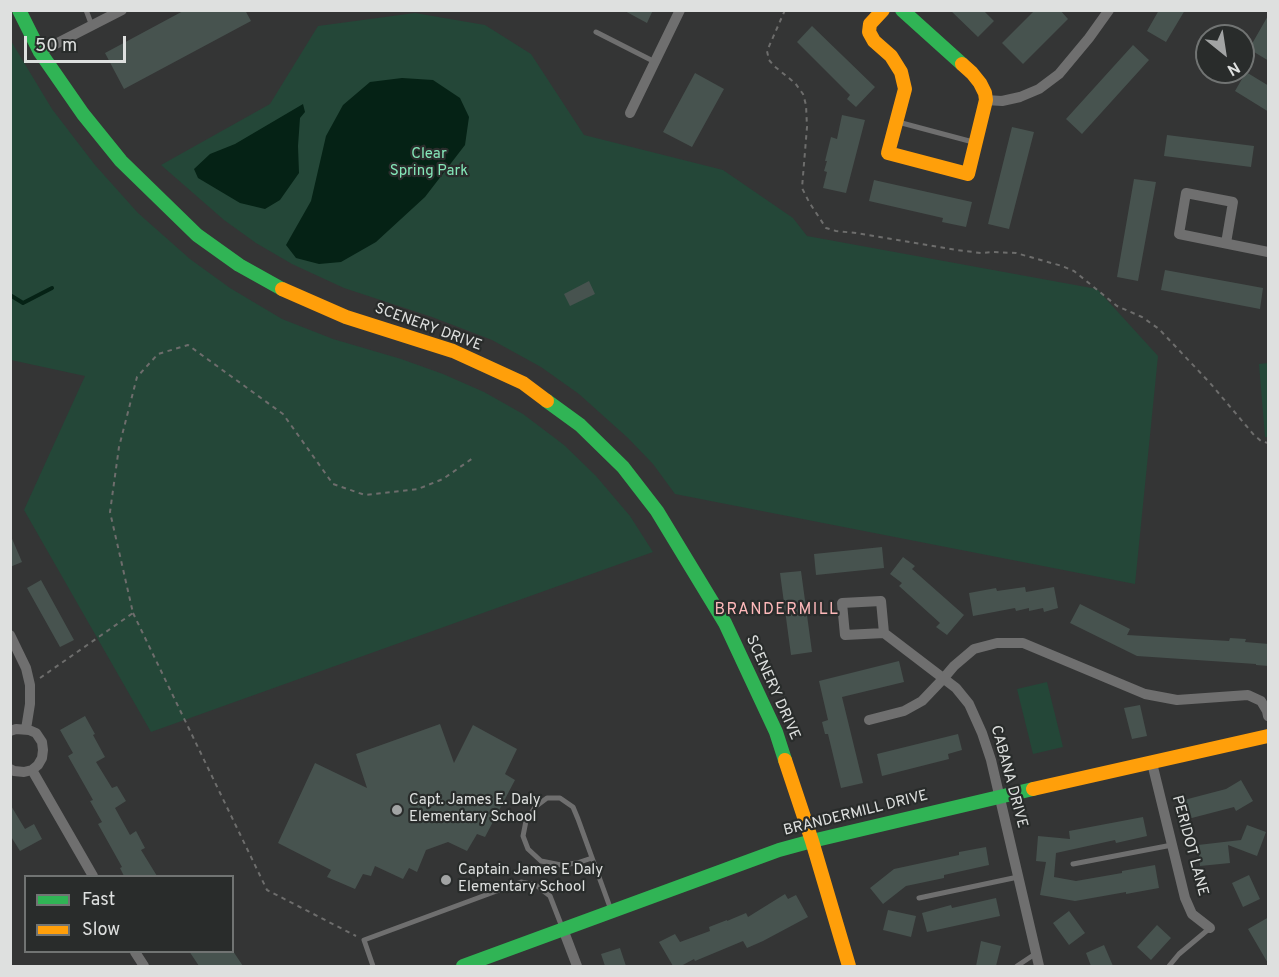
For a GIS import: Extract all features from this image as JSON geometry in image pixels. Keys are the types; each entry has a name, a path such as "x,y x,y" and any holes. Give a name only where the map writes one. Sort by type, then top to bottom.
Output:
{"street":[{"name":"SCENERY DRIVE","path":"19,10 40,52 83,114 121,161 197,235 239,265 278,287 346,317 453,351 523,383 580,425 623,467 657,511 725,623 776,732 812,841 849,966"},
{"path":"40,52 122,10"},
{"path":"630,113 680,10"},
{"path":"883,10 870,24 869,32 874,41 891,56 901,72 905,89 888,153 968,174 986,100 985,93 972,73 902,10"},
{"path":"986,100 1002,101 1040,89 1059,74 1109,10"},
{"path":"1226,243 1233,202 1186,193 1179,234 1269,252"},
{"path":"881,601 884,633 845,635 842,603 881,601"},
{"name":"CABANA DRIVE","path":"884,633 956,688 969,704 982,733 990,760 1039,966"},
{"path":"10,635 26,668 30,685 31,696 26,729"},
{"path":"870,720 904,711 922,701 954,666 974,649 997,643 1023,643 1145,694 1177,700 1248,695 1261,701 1269,716"},
{"path":"10,731 26,729 36,734 42,742 43,750 42,758 32,770 24,772 10,769"},
{"name":"BRANDERMILL DRIVE","path":"463,966 778,850 1269,736"},
{"name":"PERIDOT LANE","path":"1152,763 1185,898 1192,914 1210,928"},
{"path":"32,770 92,875"},
{"path":"562,929 577,966"},
{"path":"136,953 144,966"}],"lane":[{"path":"86,10 92,26"},
{"path":"596,32 655,62"},
{"path":"896,121 976,143"},
{"path":"592,858 577,864 561,865 541,861 528,849 523,836 526,821 535,807 547,798 560,798 573,807 592,858 611,911"},
{"path":"1072,864 1172,845"},
{"path":"920,898 1018,877"},
{"path":"373,966 364,940 521,882 536,885 550,896 562,929"},
{"path":"1169,966 1179,954 1210,928"},
{"path":"1017,966 1035,954"}],"path":[{"path":"785,10 767,51 769,60 774,66 795,83 806,105 807,127 802,188 826,228 957,250 1016,253 1074,271 1117,306 1142,317 1159,328 1254,435 1261,441 1269,442"},
{"path":"364,940 267,890 133,613 110,512 119,447 137,377 158,354 188,345 283,414 333,484 365,495 418,489 443,479 473,458"},
{"path":"30,685 133,613"}],"green space":[{"name":"Clear Spring Park","path":"415,13 485,25 531,54 584,135 723,170 793,218 807,236 1097,289 1158,356 1135,584 675,494 653,464 628,438 579,394 541,367 492,340 432,317 344,288 292,264 256,243 224,220 161,165 270,104 318,26"},
{"path":"11,41 52,109 95,165 138,213 190,259 230,288 282,319 333,339 443,374 484,392 523,414 564,445 596,476 630,516 653,552 151,732 24,510 85,376 11,360"},
{"path":"1268,363 1268,437 1265,437 1259,364"},
{"path":"1047,682 1063,747 1033,754 1017,689"}],"shaded area":[{"path":"402,78 433,80 460,98 469,117 465,145 425,197 376,242 341,262 319,264 296,258 286,245 311,201 326,136 343,105 370,82"},
{"path":"303,104 305,112 300,118 298,146 299,173 280,200 265,209 240,203 198,178 194,169 210,154 235,144"}],"building":[{"path":"185,10 245,10 251,21 124,89 105,53"},
{"path":"623,10 653,10 647,23"},
{"path":"950,10 983,10 994,21 978,37"},
{"path":"1035,10 1060,10 1068,19 1023,64 1002,43"},
{"path":"1159,10 1185,10 1166,42 1147,31"},
{"path":"1269,14 1269,61 1255,53 1255,38"},
{"path":"812,26 875,87 856,107 847,99 850,95 797,42"},
{"path":"1133,45 1149,60 1082,134 1066,119"},
{"path":"695,73 724,89 692,147 663,132"},
{"path":"1255,77 1269,86 1269,112 1235,91 1239,84 1255,84"},
{"path":"842,115 865,120 846,193 823,188 827,172 824,171 827,161 825,161 831,137 837,139"},
{"path":"1012,127 1034,132 1009,229 988,224"},
{"path":"1167,135 1254,146 1251,167 1164,156"},
{"path":"1134,179 1156,182 1138,281 1117,277"},
{"path":"874,180 972,202 966,227 942,222 943,218 869,201"},
{"path":"1165,270 1263,288 1260,309 1161,290"},
{"path":"589,281 595,294 570,306 564,294"},
{"path":"10,534 22,562 10,567"},
{"path":"882,547 884,568 816,575 814,554"},
{"path":"903,557 915,566 912,569 964,615 947,635 936,627 940,623 899,586 902,583 890,574"},
{"path":"801,571 812,652 791,655 780,573"},
{"path":"41,580 74,640 60,647 27,588"},
{"path":"1025,587 1026,592 1054,587 1058,608 1044,612 1043,608 1016,611 1015,608 973,616 969,593 996,588 997,591"},
{"path":"1080,604 1130,629 1127,635 1229,641 1230,638 1246,639 1245,642 1269,644 1269,666 1137,656 1070,623"},
{"path":"899,661 904,682 842,697 863,783 841,788 828,734 825,734 822,722 828,720 819,681"},
{"path":"1140,705 1147,736 1132,739 1124,708"},
{"path":"85,716 105,757 96,762 112,788 117,786 126,801 115,808 130,835 136,831 145,848 141,850 156,875 124,875 120,868 122,867 98,824 102,822 90,801 93,800 68,756 73,753 60,730"},
{"name":"Capt. James E. Daly Elementary School","path":"440,724 454,763 473,725 517,749 505,774 515,780 485,837 477,834 467,851 448,842 426,850 417,872 409,868 403,879 375,866 371,876 363,874 355,889 327,877 331,870 278,843 315,763 367,788 356,754"},
{"path":"958,734 962,750 948,754 949,759 882,776 877,754"},
{"path":"1241,780 1253,801 1236,811 1234,807 1188,819 1184,800 1226,789"},
{"path":"10,804 25,829 34,824 42,839 20,851 10,835"},
{"path":"1143,817 1147,836 1116,843 1115,840 1056,853 1054,877 1076,881 1155,865 1159,888 1075,901 1040,895 1046,862 1036,861 1038,836 1070,839 1069,831"},
{"path":"1247,825 1266,832 1257,856 1228,845 1230,863 1200,866 1198,845 1241,840"},
{"path":"986,847 989,865 906,886 883,904 870,888 894,869"},
{"path":"1249,875 1260,899 1243,907 1232,883"},
{"path":"785,894 788,899 796,895 808,917 747,948 743,941 681,966 673,966 659,942 675,934 680,942 710,931 709,927 746,913 748,917"},
{"path":"996,898 1000,916 927,932 922,913 951,905 952,908"},
{"path":"888,910 916,916 911,937 883,930"},
{"path":"1069,911 1085,933 1069,945 1053,923"},
{"path":"1269,917 1269,965 1248,929"},
{"path":"1157,925 1171,938 1151,960 1137,947"},
{"path":"981,941 1001,946 996,966 976,966"},
{"path":"1104,945 1113,966 1091,966 1086,953"},
{"path":"620,948 626,966 605,966 601,954"},
{"path":"234,952 243,966 199,966 190,953"}],"waterway":[{"path":"10,295 23,303 52,288"}],"traffic: fast":[{"path":"19,10 40,52 83,114 121,161 197,235 239,265 282,289"},
{"path":"902,10 962,64"},
{"path":"547,401 580,425 623,467 657,511 725,623 776,732 785,760"},
{"path":"463,966 779,850 1033,789"}],"traffic: slow":[{"path":"883,10 870,24 869,32 874,41 891,56 901,72 905,89 888,153 968,174 986,100 980,83 962,64"},
{"path":"282,289 346,317 453,351 523,383 547,401"},
{"path":"1033,789 1268,736"},
{"path":"785,760 849,966"}],"place":[{"name":"Capt. James E. Daly Elementary School","path":"397,810"},
{"name":"Captain James E Daly Elementary School","path":"446,880"}],"district":[{"name":"BRANDERMILL","path":"777,611"}]}
